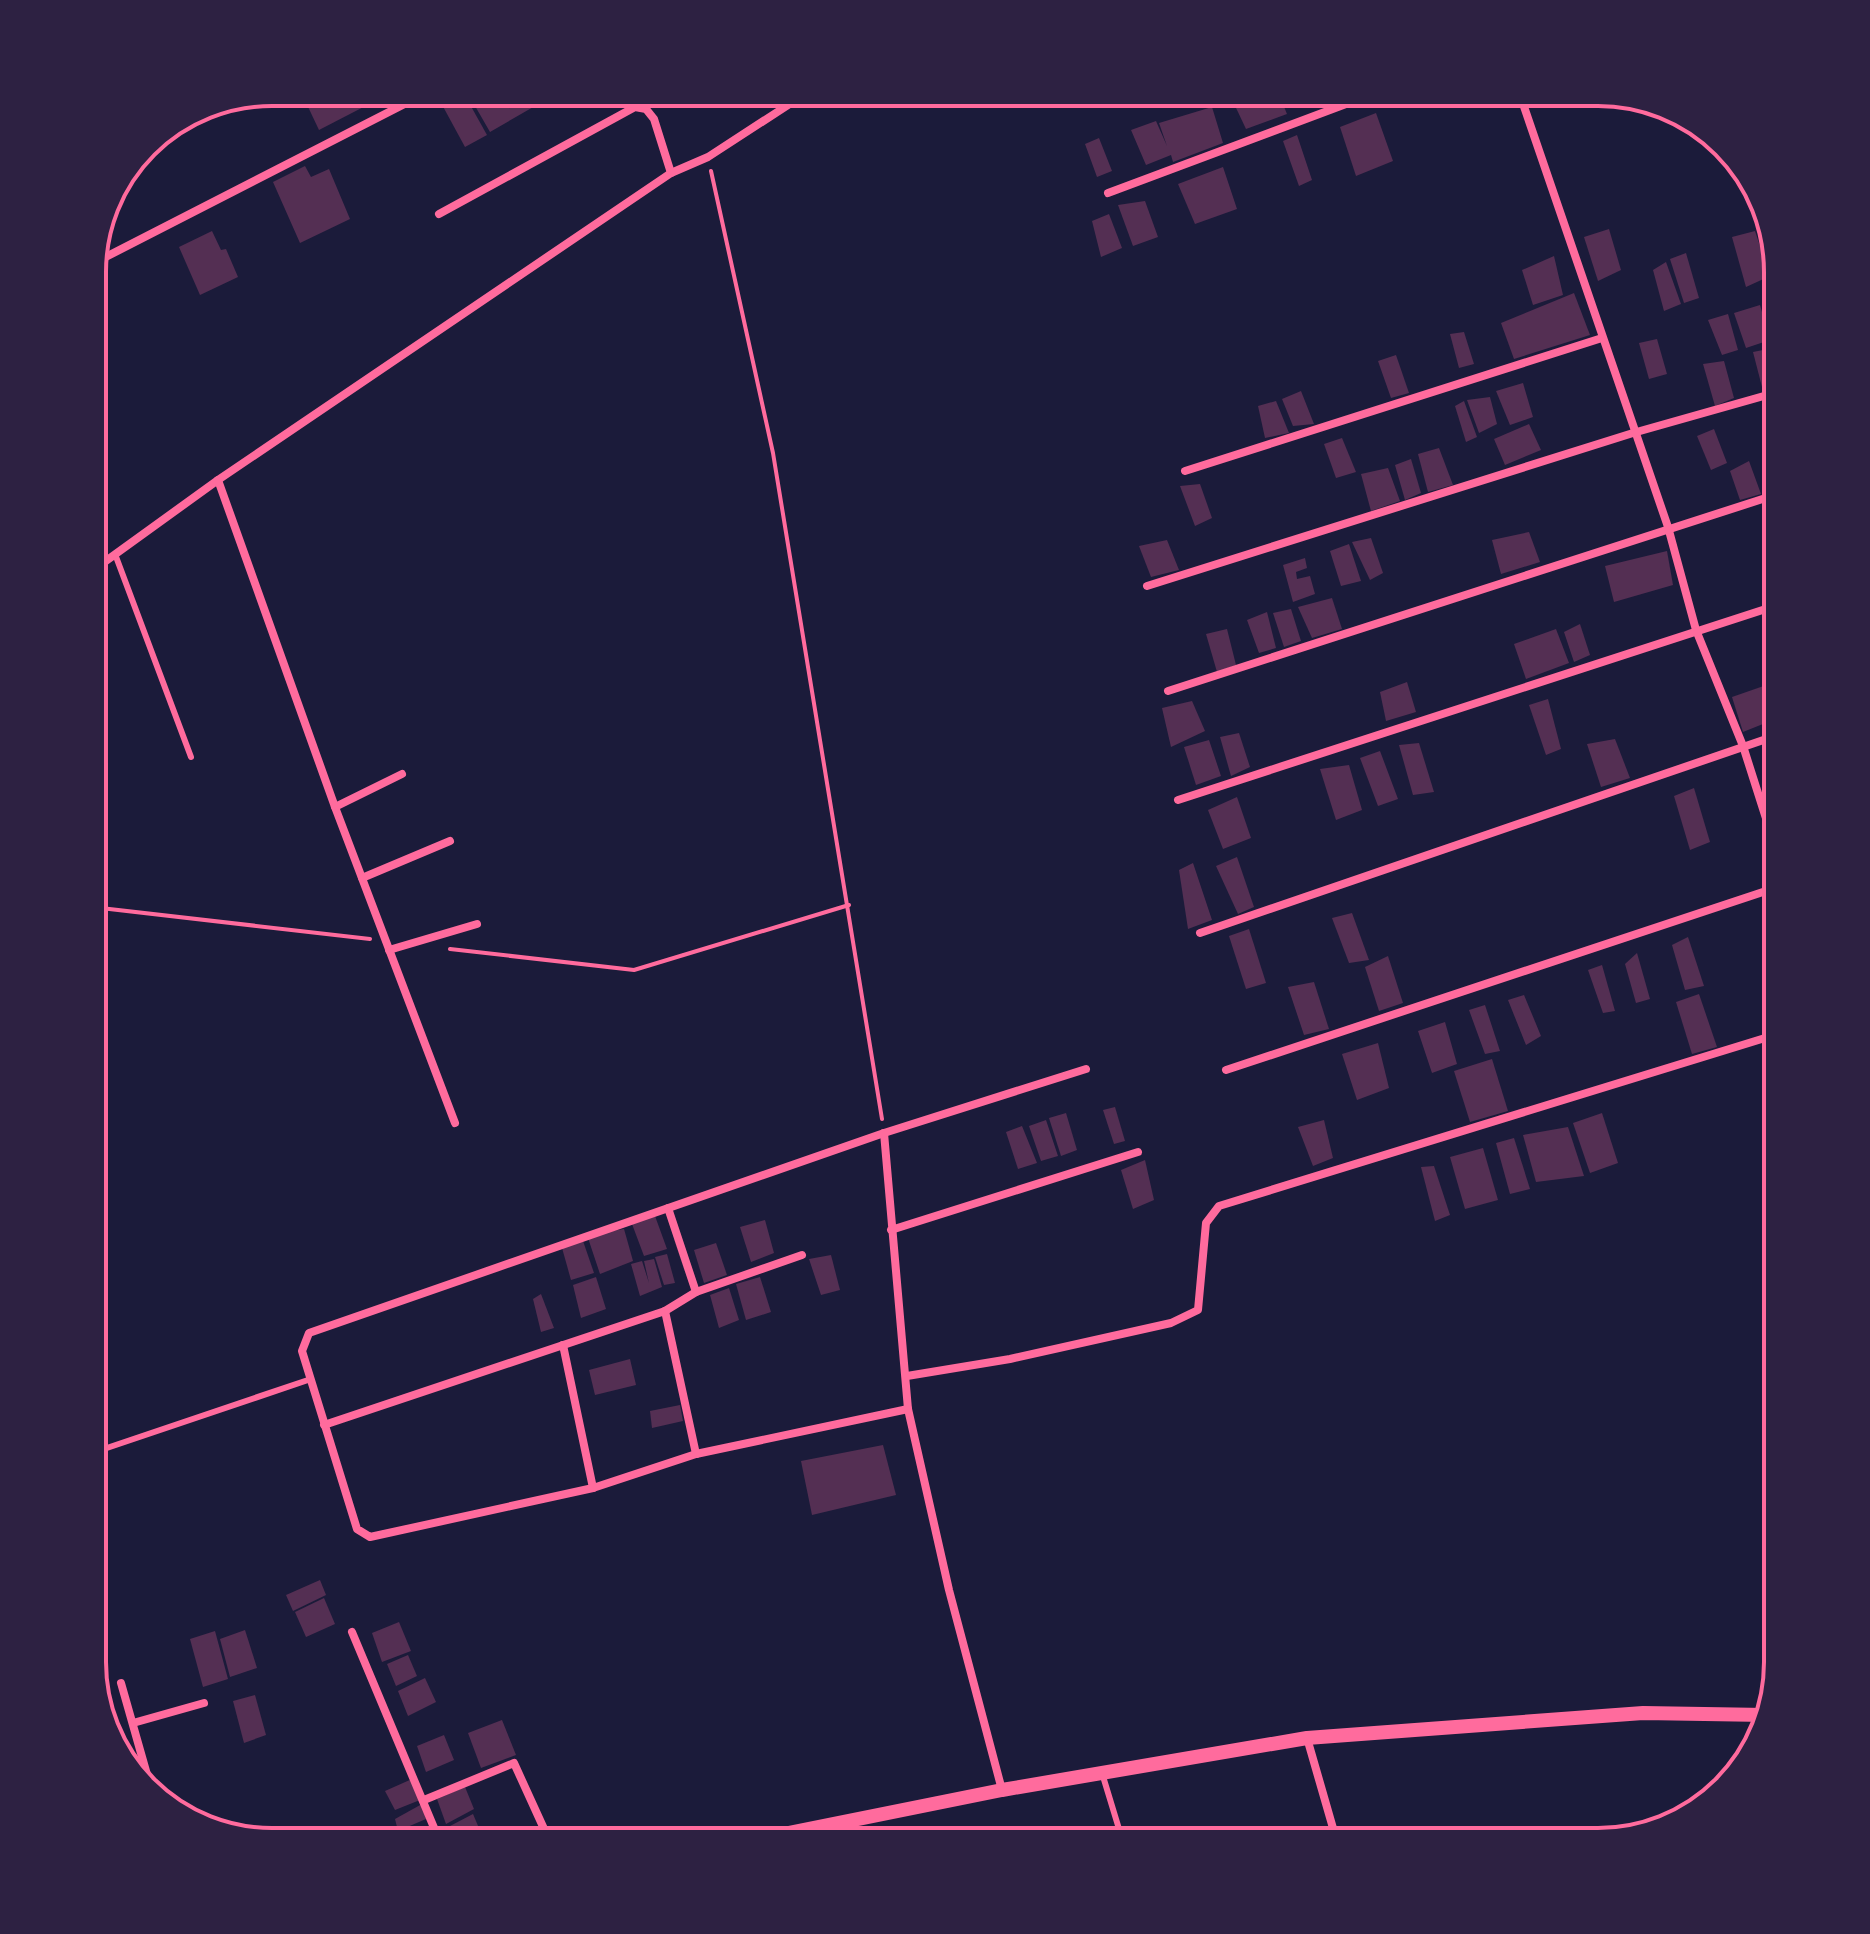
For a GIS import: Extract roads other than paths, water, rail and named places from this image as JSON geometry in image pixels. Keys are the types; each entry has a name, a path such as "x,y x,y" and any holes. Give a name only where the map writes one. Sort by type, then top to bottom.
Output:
{"street":[{"path":"106,257 401,106"},
{"path":"106,560 218,480 671,173 708,157 786,106"},
{"path":"1108,193 1341,106"},
{"path":"1524,106 1633,433 1668,527 1696,630 1743,746 1764,808"},
{"path":"439,214 635,107 646,109 654,119 671,173"},
{"path":"1185,471 1602,338"},
{"path":"1147,586 1633,433 1764,396"},
{"path":"218,480 335,807 455,1123"},
{"path":"1168,691 1764,498"},
{"path":"1178,800 1764,609"},
{"path":"1200,933 1764,739"},
{"path":"335,807 402,774"},
{"path":"362,878 450,841"},
{"path":"1226,1070 1764,892"},
{"path":"389,950 477,924"},
{"path":"907,1376 1010,1359 1171,1323 1198,1310 1206,1223 1219,1206 1764,1038"},
{"path":"908,1409 696,1454 593,1488 370,1537 357,1529 302,1351 309,1333 884,1133 1086,1069"},
{"path":"884,1133 908,1409 949,1590 1002,1790"},
{"path":"891,1230 1138,1152"},
{"path":"668,1208 696,1292"},
{"path":"324,1425 665,1311 696,1292 802,1255"},
{"path":"665,1311 696,1454"},
{"path":"563,1345 593,1488"},
{"path":"352,1632 435,1828"},
{"path":"121,1683 146,1771"},
{"path":"133,1723 204,1703"},
{"path":"813,1828 1002,1790 1307,1738 1643,1713 1755,1715"},
{"path":"1307,1738 1333,1828"},
{"path":"424,1800 514,1763 544,1828"}],"lane":[{"path":"114,553 191,757"},
{"path":"106,1448 311,1379"},
{"path":"1102,1773 1119,1828"}]}
